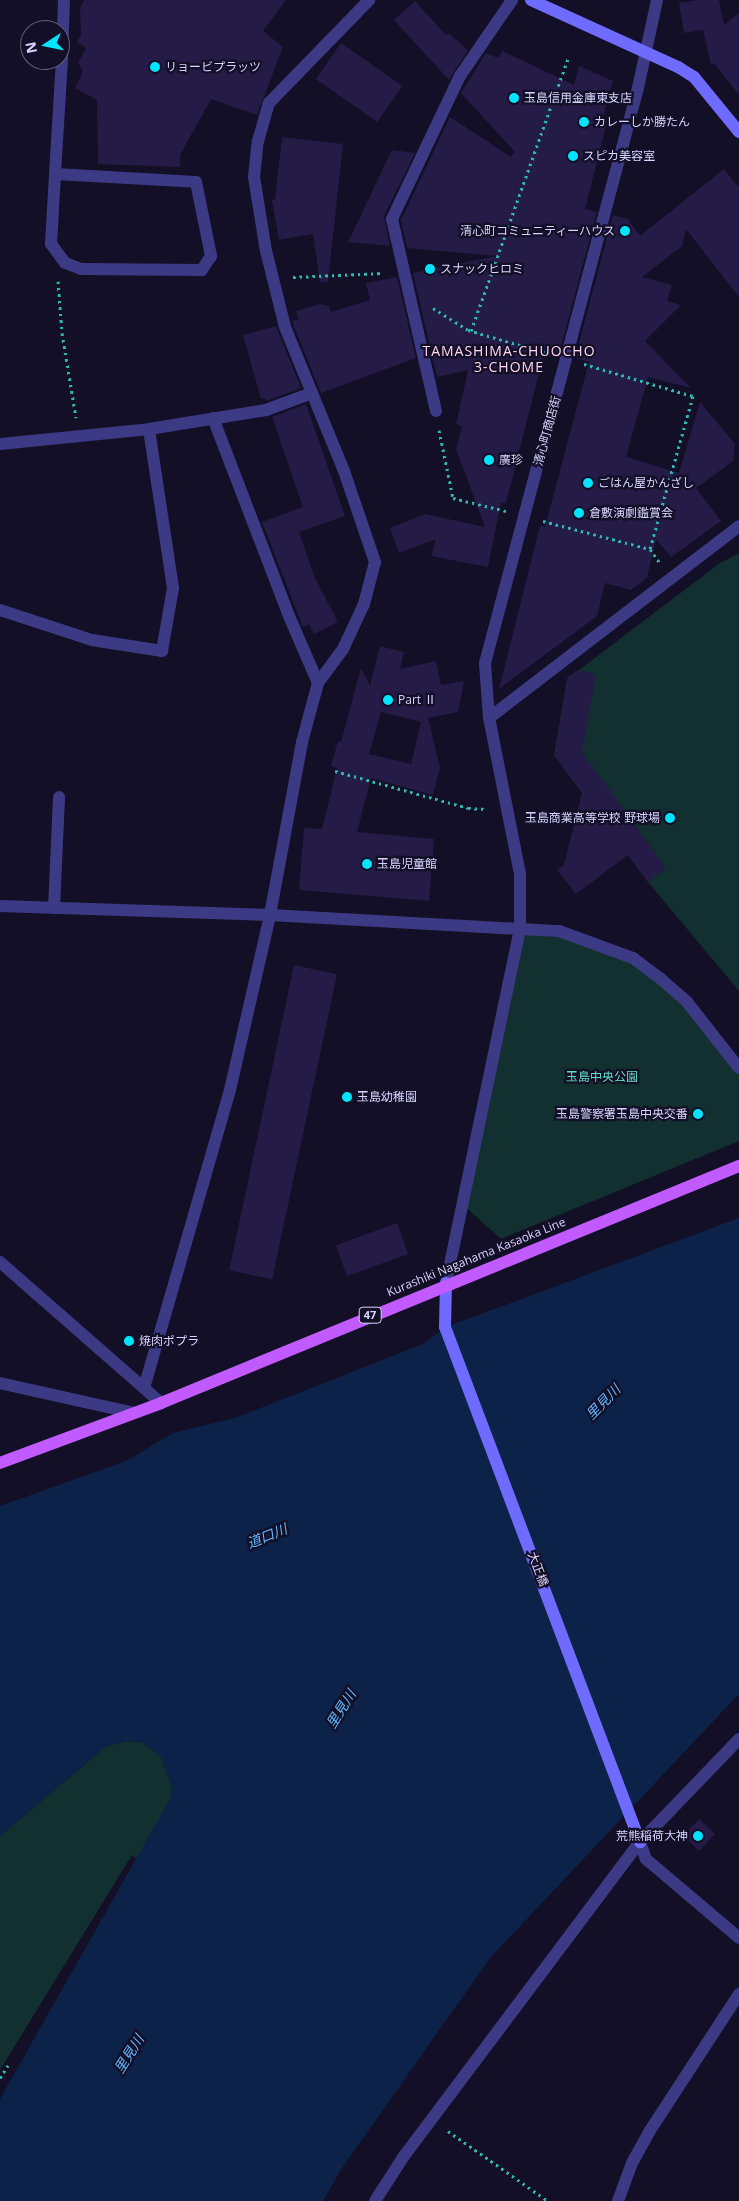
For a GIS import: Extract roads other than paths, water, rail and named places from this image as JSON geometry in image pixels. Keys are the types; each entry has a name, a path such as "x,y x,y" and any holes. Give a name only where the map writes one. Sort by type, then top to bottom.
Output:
{"main road":[{"name":"Kurashiki Nagahama Kasaoka Line","path":"0,1463 161,1403 446,1284 739,1166"}],"street":[{"path":"55,174 196,182 211,256 202,270 81,269 65,263 52,244 55,174 64,0"},
{"path":"144,1388 230,1090 270,915 288,807 318,683 343,648 356,622 364,604 374,562 344,471 286,327 273,277 254,176 258,141 269,104 369,0"},
{"path":"436,411 392,219 460,76 512,0"},
{"path":"531,0 646,52 694,77 739,132"},
{"name":"清心町商店街","path":"446,1284 520,928 520,874 489,718 485,663 638,88 657,0"},
{"path":"0,444 78,434 149,428 266,410 312,394"},
{"path":"213,418 288,616 318,683"},
{"path":"0,610 92,640 162,651 173,588 149,428"},
{"path":"489,718 739,526"},
{"path":"54,908 59,797"},
{"path":"0,906 270,915 559,931 633,958 687,1002 739,1068"},
{"path":"0,1262 161,1403"},
{"name":"大正橋","path":"446,1284 446,1327 630,1810 640,1842"},
{"path":"0,1383 134,1413"},
{"path":"375,2201 431,2120 640,1842 739,1739"},
{"path":"640,1842 646,1859 739,1938"},
{"path":"618,2201 632,2163 649,2132 739,1994"}],"water":[{"path":"739,1218 739,1694 490,1958 340,2171 323,2201 0,2201 0,2099 171,1797 171,1785 160,1755 141,1742 127,1741 105,1747 0,1836 0,1506 126,1461 173,1433 235,1418 423,1344 446,1327"}],"place":[{"name":"リョービプラッツ","path":"155,67"},
{"name":"玉島信用金庫東支店","path":"514,98"},
{"name":"カレーしか勝たん","path":"584,122"},
{"name":"スピカ美容室","path":"573,156"},
{"name":"清心町コミュニティーハウス","path":"625,231"},
{"name":"スナックヒロミ","path":"430,269"},
{"name":"廣珍","path":"489,460"},
{"name":"ごはん屋かんざし","path":"588,483"},
{"name":"倉敷演劇鑑賞会","path":"579,513"},
{"name":"Part Ⅱ","path":"388,700"},
{"name":"玉島商業高等学校 野球場","path":"670,818"},
{"name":"玉島児童館","path":"367,864"},
{"name":"玉島幼稚園","path":"347,1097"},
{"name":"玉島警察署玉島中央交番","path":"698,1114"},
{"name":"焼肉ポプラ","path":"129,1341"},
{"name":"荒熊稲荷大神","path":"698,1836"}],"district":[{"name":"TAMASHIMA-CHUOCHO 3-CHOME","path":"509,360"}],"park label":[{"name":"玉島中央公園","path":"602,1077"}],"water label":[{"name":"里見川","path":"603,1402"},
{"name":"道口川","path":"267,1536"},
{"name":"里見川","path":"341,1709"},
{"name":"里見川","path":"129,2054"}]}
